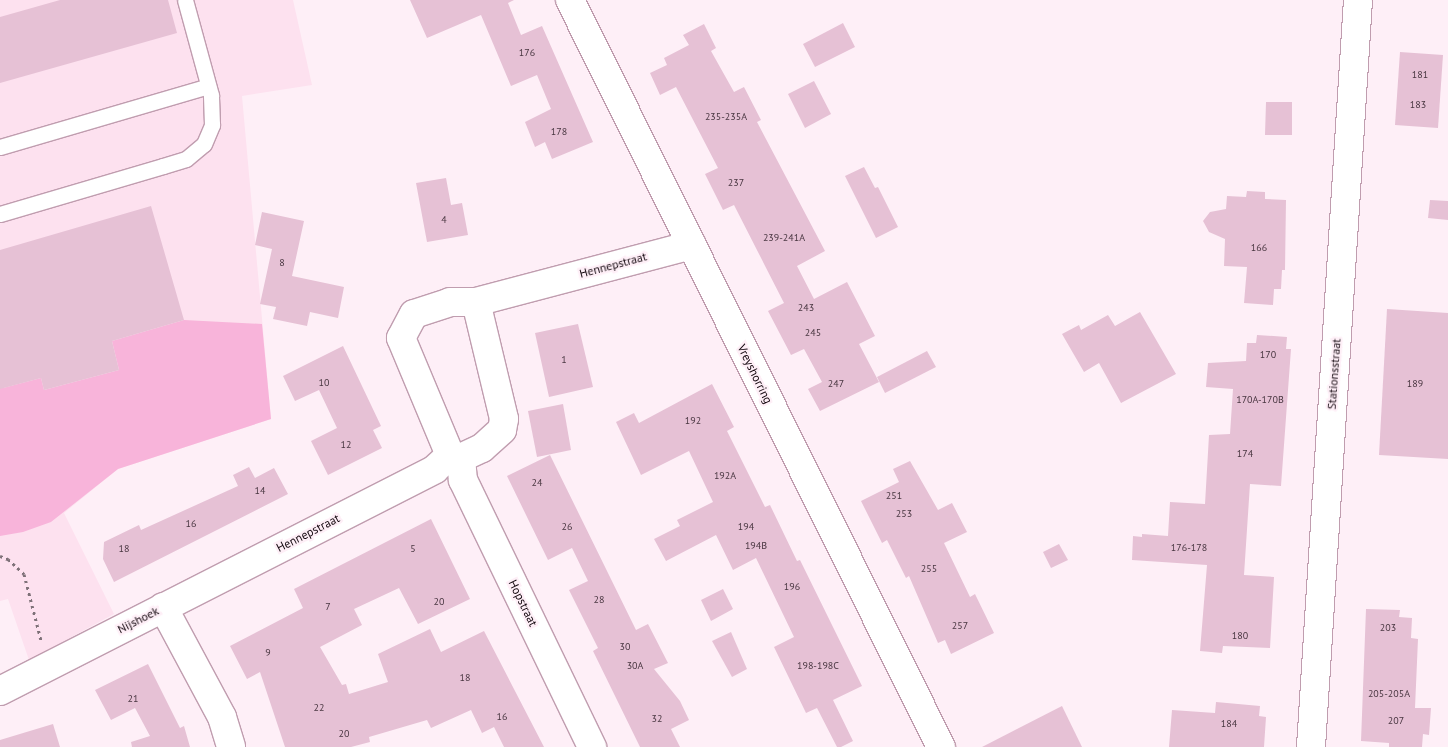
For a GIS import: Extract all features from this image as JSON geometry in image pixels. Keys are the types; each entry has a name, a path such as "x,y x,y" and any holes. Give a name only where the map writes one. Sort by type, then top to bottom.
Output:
{"street":[{"name":"Vreyshorring","path":"570,0 941,747"},
{"name":"Stationsstraat","path":"1311,747 1358,0"},
{"name":"Hennepstraat","path":"456,457 401,338 414,314 450,302 476,302 692,245"},
{"name":"Hennepstraat","path":"163,607 435,470 456,457 489,442 502,430 504,419 476,302"},
{"name":"Hopstraat","path":"456,457 463,480 592,747"},
{"name":"Nijshoek","path":"0,691 163,607 222,717 231,747"}],"lane":[{"path":"0,214 163,166 196,152 208,136 212,125 208,86 185,0"},
{"path":"0,147 208,86"}],"path":[{"path":"0,556 8,559 24,574 50,665"}],"shaded area":[{"path":"0,0 293,0 312,85 242,96 271,419 118,469 64,513 114,614 29,660 8,599 0,601"},
{"path":"184,320 262,324 271,419 118,469 51,522 23,532 0,536 0,379 3,388 41,378 44,390 119,370 112,341"}],"building":[{"path":"60,0 168,0 177,33 0,83 0,17"},
{"path":"410,0 514,0 508,3 521,35 542,26 593,142 552,159 545,142 535,147 525,122 551,109 537,75 511,86 481,15 427,38"},
{"path":"843,23 855,47 815,67 803,44"},
{"path":"704,24 716,48 711,51 734,92 744,87 761,120 757,122 825,251 797,266 814,299 847,282 875,336 859,344 879,382 820,411 808,389 822,382 804,349 791,355 768,311 784,303 734,205 723,210 705,174 718,168 676,87 660,95 650,73 667,65 664,58 689,45 683,35"},
{"path":"1400,52 1443,55 1438,128 1395,125"},
{"path":"814,81 831,114 805,128 788,94"},
{"path":"1266,102 1292,102 1292,135 1265,135"},
{"path":"864,167 875,188 878,187 898,227 876,238 845,176"},
{"path":"446,178 451,205 462,203 468,235 427,242 416,183"},
{"path":"1247,191 1265,192 1265,199 1286,200 1285,270 1282,270 1281,289 1274,289 1273,305 1244,303 1247,267 1224,266 1225,239 1209,232 1203,221 1210,212 1226,209 1227,196 1246,197"},
{"path":"1430,200 1448,201 1448,220 1428,218"},
{"path":"151,206 184,320 112,341 119,370 44,390 41,378 0,389 0,250"},
{"path":"262,212 304,221 292,276 344,287 338,318 310,312 307,326 273,319 276,307 260,304 272,249 255,245"},
{"path":"1387,309 1448,313 1448,459 1379,455"},
{"path":"1140,312 1176,374 1121,403 1099,363 1084,372 1062,334 1079,325 1081,330 1108,315 1115,326"},
{"path":"578,324 593,387 549,397 535,333"},
{"path":"1257,335 1287,337 1286,349 1291,349 1281,486 1250,484 1244,575 1274,577 1270,648 1223,646 1222,653 1200,651 1207,565 1132,560 1133,536 1142,537 1142,534 1168,536 1170,502 1205,504 1209,435 1230,434 1233,389 1206,387 1208,363 1246,361 1247,343 1256,343"},
{"path":"343,346 381,426 373,430 382,448 328,475 311,441 337,428 319,390 295,401 283,376"},
{"path":"927,351 936,367 885,393 877,377"},
{"path":"712,384 734,427 727,431 765,507 770,505 797,561 800,560 862,686 833,700 853,741 841,747 837,747 817,708 806,713 774,647 794,637 756,558 733,570 716,535 666,561 654,539 680,526 677,520 713,502 689,451 641,475 616,422 634,413 639,423"},
{"path":"563,404 571,450 537,457 528,411"},
{"path":"550,455 636,630 648,624 668,663 654,669 680,701 689,720 671,729 680,747 640,747 593,651 598,648 569,590 588,581 572,548 548,560 507,476"},
{"path":"910,461 938,510 952,503 967,532 944,543 970,597 975,594 994,633 951,654 945,640 938,643 909,576 906,578 887,540 882,543 861,501 899,482 893,469"},
{"path":"249,467 255,478 274,468 288,494 114,582 103,559 104,542 139,525 141,530 238,486 233,475"},
{"path":"431,519 470,599 418,624 399,588 354,609 362,625 320,647 342,685 346,684 349,694 388,682 378,654 430,629 441,652 484,631 544,747 504,747 494,727 482,733 471,710 431,728 427,720 369,737 370,742 351,747 285,747 260,672 247,679 230,646 303,608 294,589"},
{"path":"1059,544 1068,560 1051,568 1043,552"},
{"path":"723,589 733,609 711,621 701,600"},
{"path":"1366,609 1400,610 1399,617 1412,618 1411,638 1418,639 1415,708 1431,708 1429,735 1423,734 1422,747 1389,747 1389,743 1361,741"},
{"path":"731,632 747,669 732,677 712,641"},
{"path":"148,664 180,728 184,726 190,747 132,747 131,742 150,736 135,708 111,720 95,690"},
{"path":"1216,702 1260,706 1259,716 1266,717 1264,747 1169,747 1172,710 1215,713"},
{"path":"1062,706 1082,747 982,747"},
{"path":"53,724 60,747 0,747 0,740"}]}
